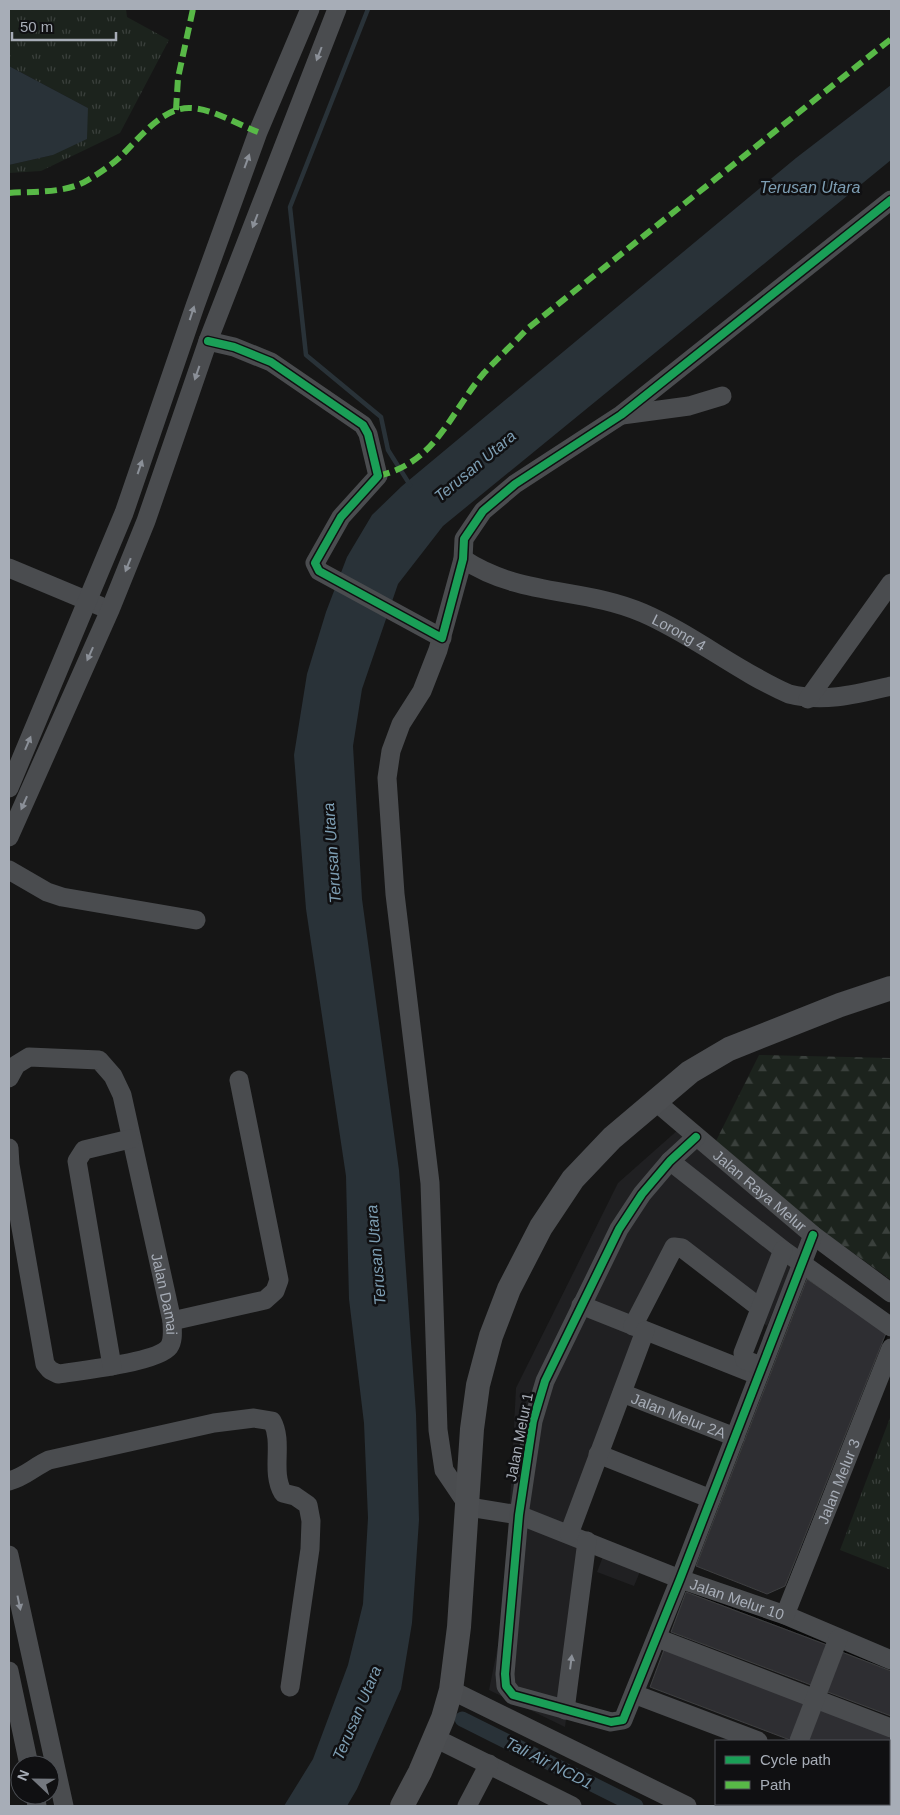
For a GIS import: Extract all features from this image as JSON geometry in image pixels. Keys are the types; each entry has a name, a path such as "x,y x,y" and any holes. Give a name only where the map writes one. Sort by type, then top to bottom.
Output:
{"main road":[{"path":"402,1806 435,1738 451,1690 459,1627 469,1507 472,1429 478,1385 492,1336 509,1289 541,1227 573,1179 612,1138 690,1072 729,1049 840,1005 891,988"}],"street":[{"path":"9,788 124,513 194,306 258,132 310,9"},
{"path":"9,837 110,610 146,521 208,341 337,9"},
{"path":"258,132 285,143"},
{"path":"469,1507 444,1470 438,1430 430,1183 395,894 388,778 391,751 401,724 422,691 463,559 464,539 483,512 515,484 621,415 891,200"},
{"path":"208,341 234,348 271,362 363,425 368,434 378,476 341,517 327,539 316,562 319,571 439,637"},
{"path":"621,415 689,406 722,396"},
{"name":"Lorong 4","path":"463,559 492,575 528,587 588,596 644,613 772,687 789,694 808,699 842,697 891,686"},
{"path":"9,568 110,610"},
{"path":"808,699 891,583"},
{"path":"9,870 47,892 62,897 196,920"},
{"name":"Jalan Damai","path":"9,1078 16,1065 29,1057 99,1060 113,1076 122,1095 130,1139 172,1321 173,1338 170,1346 163,1353 112,1366 58,1374 50,1370 45,1364 9,1160"},
{"path":"172,1321 265,1300 275,1291 279,1280 239,1080"},
{"name":"Jalan Raya Melur","path":"654,1101 814,1234 891,1293"},
{"name":"Jalan Melur 1","path":"565,1710 512,1695 506,1686 505,1674 519,1515 533,1421 545,1381 619,1229 642,1194 670,1161 696,1137"},
{"path":"112,1366 76,1161 79,1154 84,1150 130,1139"},
{"path":"670,1161 783,1250 891,1327"},
{"path":"587,1542 565,1710 617,1723 623,1720 634,1694 814,1234"},
{"path":"569,1534 622,1393 639,1328 674,1247 682,1248 760,1308"},
{"path":"759,1371 743,1357 783,1250"},
{"path":"581,1305 759,1371"},
{"name":"Jalan Melur 3","path":"785,1615 891,1348"},
{"name":"Jalan Melur 2A","path":"622,1393 735,1437"},
{"path":"9,1481 24,1476 39,1464 50,1460 214,1423 254,1418 272,1421 277,1430 278,1485 283,1493 295,1496 308,1505 311,1521 310,1549 290,1687"},
{"path":"598,1454 711,1499"},
{"name":"Jalan Melur 10","path":"469,1507 519,1515 680,1578 785,1615 891,1660"},
{"path":"9,1555 64,1806"},
{"path":"656,1638 891,1728"},
{"path":"800,1740 838,1639"},
{"path":"9,1670 26,1755"},
{"path":"451,1690 687,1806"},
{"path":"634,1694 755,1740"},
{"path":"435,1738 572,1806"},
{"path":"467,1806 489,1764"}],"shaded area":[{"path":"688,1121 810,1222 767,1326 674,1251 639,1322 574,1528 591,1535 565,1727 489,1690 504,1616 516,1388 618,1183"},
{"path":"604,1554 641,1569 634,1586 597,1572"}],"green space":[{"path":"9,9 126,9 127,17 169,40 120,133 41,171 9,173 9,165 53,155 88,108 9,66"},
{"path":"759,1055 891,1058 891,1280 810,1222 715,1143"},
{"path":"891,1415 891,1570 840,1550"}],"water":[{"path":"9,66 88,108 87,139 53,155 9,165"},
{"name":"Terusan Utara","path":"891,85 891,160 443,526 398,584 362,689 353,746 362,899 399,1170 416,1414 419,1520 412,1623 401,1689 357,1789 347,1806 284,1806 313,1759 348,1665 363,1604 368,1518 364,1423 349,1299 346,1176 306,909 294,755 307,674 326,612 347,557 372,515 402,486 796,158"}],"building":[{"path":"807,1279 886,1333 785,1586 767,1594 696,1566"},
{"path":"686,1592 827,1645 811,1685 671,1632"},
{"path":"665,1647 806,1701 790,1740 650,1687"},
{"path":"839,1651 891,1671 891,1716 825,1691"},
{"path":"819,1708 891,1735 891,1781 890,1740 807,1740"}],"waterway":[{"path":"368,9 290,207 306,355 381,417 388,450 410,485"},
{"name":"Tali Air NCD1","path":"462,1719 636,1806"}],"marked path":[{"path":"176,110 178,78 193,9"},
{"path":"378,476 398,469 415,460 428,448 440,435 484,373 527,329 891,39"},
{"path":"9,193 59,190 88,180 115,161 151,126 169,113 179,109 189,108 206,111 258,132"}],"cycle path":[{"path":"208,341 234,347 271,362 363,425 368,434 378,476 341,517 315,563 319,571 442,638 463,559 464,539 483,511 515,484 621,415 891,200"},
{"path":"696,1137 670,1161 642,1194 619,1229 545,1381 533,1421 519,1515 505,1674 506,1686 513,1695 611,1722 623,1720 680,1579 813,1235"}]}
